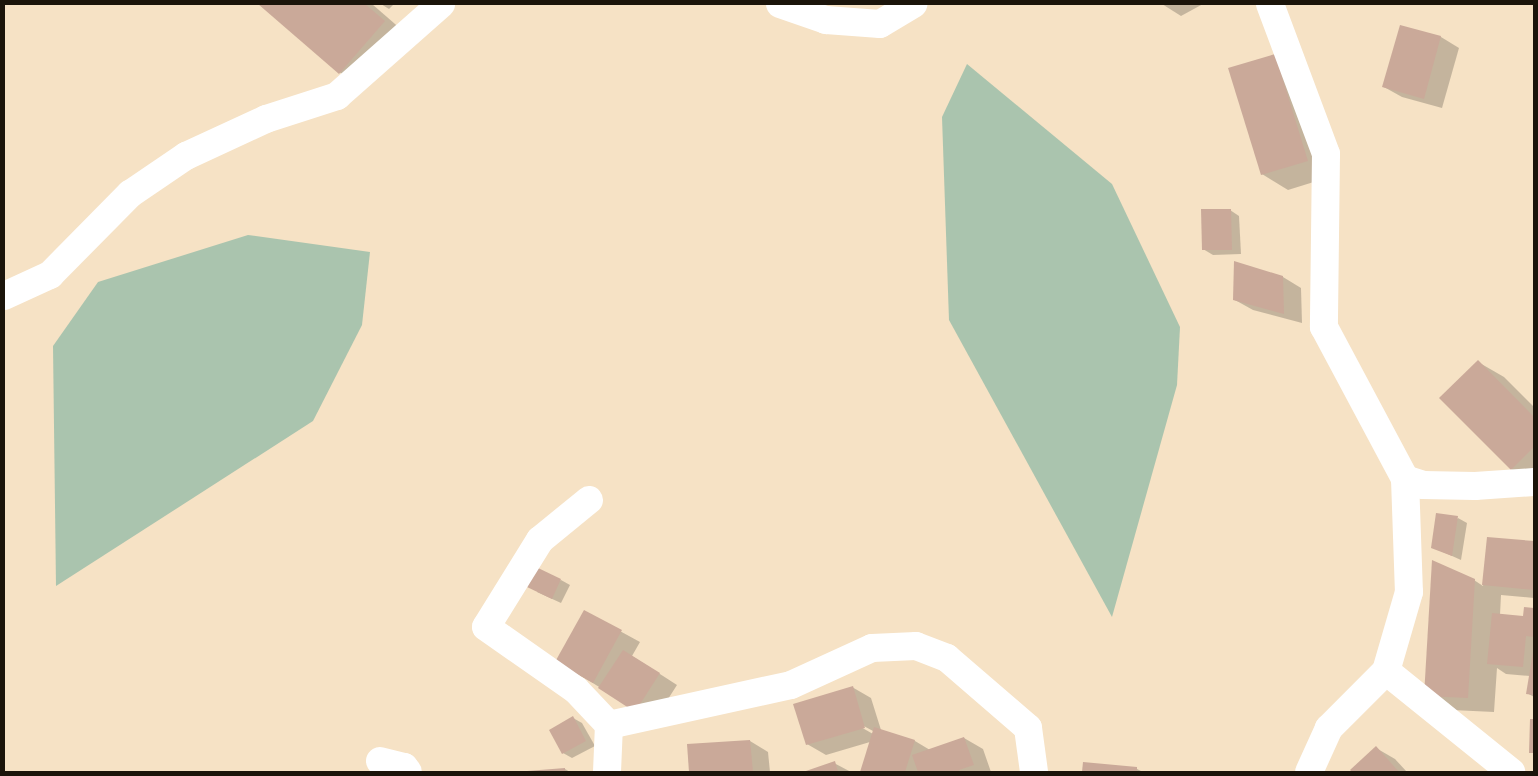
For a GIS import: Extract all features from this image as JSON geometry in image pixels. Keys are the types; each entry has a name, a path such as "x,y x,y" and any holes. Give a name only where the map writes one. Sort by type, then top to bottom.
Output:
{"street":[{"path":"4,296 50,275 130,194 186,156 266,119 337,96 441,4"},
{"path":"780,4 826,20 880,24 913,4"},
{"path":"1270,4 1326,154 1324,327 1405,479 1409,592 1386,671 1329,728 1309,772"},
{"path":"1405,479 1423,485 1467,486 1534,482"},
{"path":"589,500 540,540 486,627 576,690 609,725 608,772"},
{"path":"609,725 791,684 872,648 916,646 947,658 1028,728 1028,770"},
{"path":"1386,671 1511,772"},
{"path":"380,761 404,767 408,772"}],"green space":[{"path":"967,64 1112,184 1180,327 1177,385 1112,617 949,320 942,117"},
{"path":"248,235 370,252 362,325 313,421 56,586 53,346 98,282"}],"building":[{"path":"258,4 365,4 385,21 339,74"},
{"path":"1400,25 1441,36 1424,99 1382,87"},
{"path":"1275,54 1308,161 1261,175 1228,68"},
{"path":"1201,209 1231,209 1232,250 1202,250"},
{"path":"1234,261 1283,276 1284,314 1233,300"},
{"path":"1478,360 1534,417 1534,447 1511,470 1439,398"},
{"path":"1436,513 1458,516 1452,556 1431,548"},
{"path":"1487,537 1534,541 1534,590 1482,585"},
{"path":"1432,560 1475,579 1468,698 1424,696"},
{"path":"536,567 561,579 552,599 527,587"},
{"path":"1524,607 1534,608 1534,637 1526,636 1523,667 1487,664 1492,613 1523,616"},
{"path":"584,610 622,630 593,683 555,662"},
{"path":"623,650 660,673 635,712 598,688"},
{"path":"1534,653 1534,695 1526,694"},
{"path":"853,686 865,728 806,745 793,704"},
{"path":"573,716 586,741 562,754 549,730"},
{"path":"1530,719 1534,719 1534,753 1529,753"},
{"path":"874,727 915,740 905,772 860,772"},
{"path":"964,737 974,765 959,770 960,772 918,772 912,755"},
{"path":"750,740 753,772 689,772 687,744"},
{"path":"1376,746 1399,772 1352,772 1350,770"},
{"path":"835,761 838,772 803,772"},
{"path":"1083,762 1137,767 1137,772 1082,772"},
{"path":"565,768 565,772 527,772 527,771"}]}
